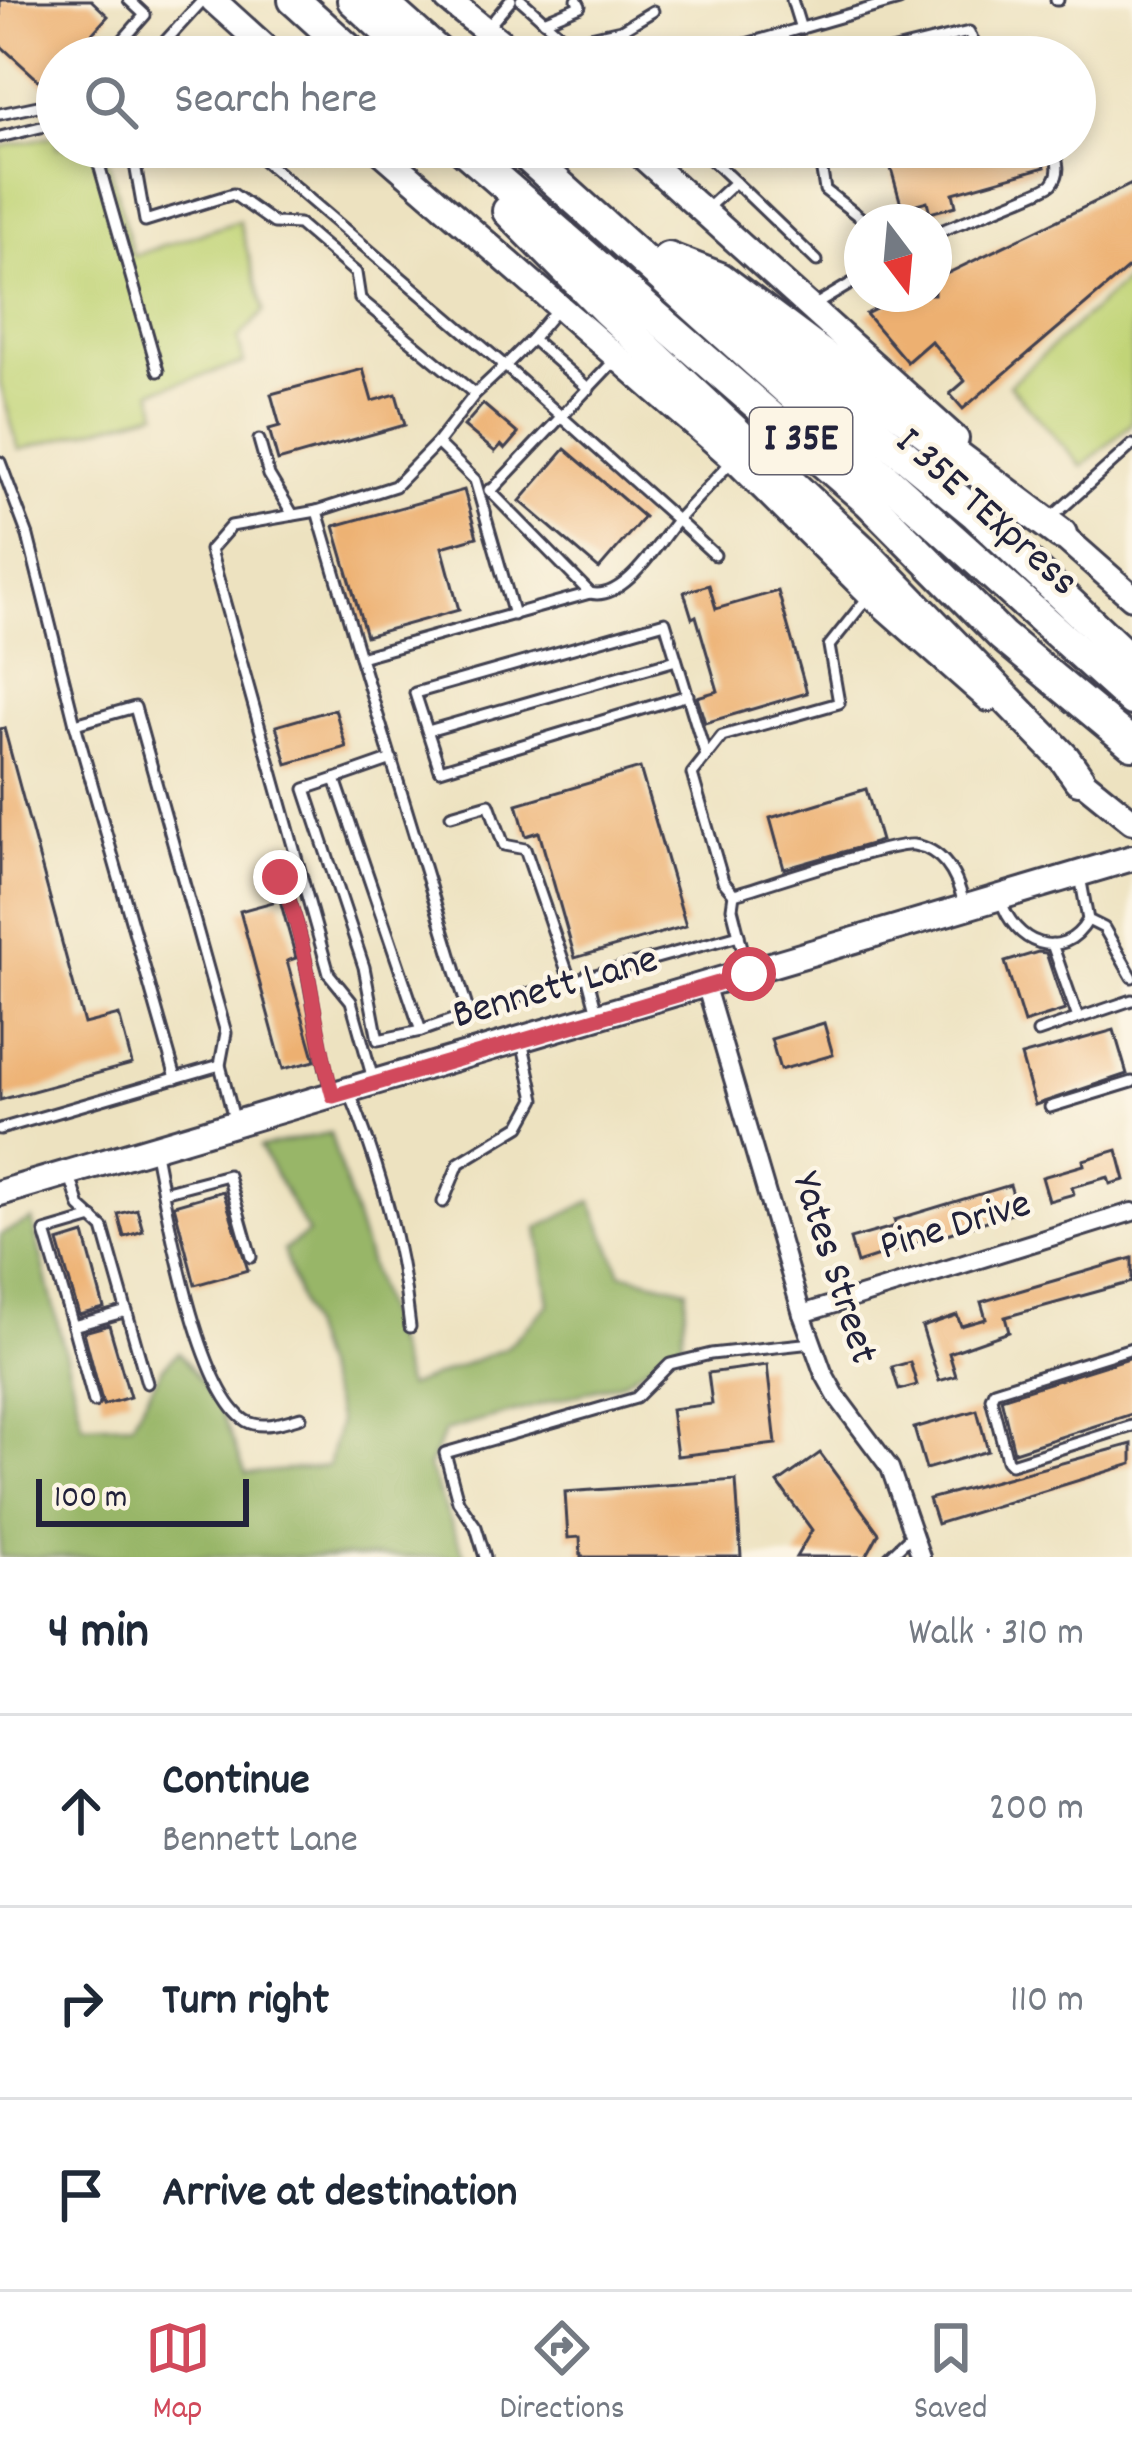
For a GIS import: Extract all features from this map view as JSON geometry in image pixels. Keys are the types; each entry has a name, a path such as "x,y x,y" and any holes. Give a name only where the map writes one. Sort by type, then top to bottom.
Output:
{"highway":[{"path":"294,0 334,36"},
{"path":"353,0 393,36"},
{"path":"379,0 419,36"},
{"path":"466,168 604,309 863,551 1079,779"},
{"name":"I 35E","path":"485,168 869,502 1002,636 1132,744"},
{"name":"I 35E TEXpress","path":"540,168 1132,700"},
{"name":"I 35E","path":"567,168 668,258 976,514 1132,662"},
{"path":"668,258 720,278 1054,528"}],"main road":[{"path":"213,0 253,36"},
{"path":"448,0 490,36"},
{"path":"400,168 734,459 870,594 1132,821"},
{"path":"655,168 1054,528 1126,583"},
{"name":"Bennett Lane","path":"0,1193 1132,858"}],"street":[{"name":"Yates Street","path":"706,986 802,1314 836,1397 890,1468 921,1557"},
{"name":"Pine Drive","path":"802,1314 1132,1212"}],"lane":[{"path":"128,36 146,15 129,0"},
{"path":"171,36 203,0"},
{"path":"484,32 511,0"},
{"path":"521,0 561,36"},
{"path":"544,20 596,0"},
{"path":"793,0 801,29"},
{"path":"775,36 899,0"},
{"path":"595,36 622,30 653,11"},
{"path":"14,133 5,113 36,106"},
{"path":"0,137 36,128"},
{"path":"100,168 158,371"},
{"path":"135,168 145,221 233,194 274,223 299,224 356,273 360,299 475,394"},
{"path":"273,168 506,366 715,555"},
{"path":"721,168 817,261"},
{"path":"822,168 826,190 844,204"},
{"path":"952,226 1025,195 1041,193 1056,181 1059,168"},
{"path":"704,212 736,182"},
{"path":"810,308 844,288"},
{"path":"375,1084 351,1001 328,974 210,550 231,526 317,511 394,486 559,307"},
{"path":"532,339 589,389"},
{"path":"491,491 617,357"},
{"path":"259,440 268,476 293,515"},
{"path":"436,443 491,491 590,593 601,596 623,584 734,459"},
{"path":"1054,528 1132,445"},
{"path":"0,462 28,536 75,724 176,1078"},
{"path":"475,480 514,615"},
{"path":"317,511 360,657 392,759 469,1014 378,1040 364,967 305,789 392,759"},
{"path":"360,657 590,593"},
{"path":"749,974 732,908 734,894 723,881 692,774 722,736 838,703 829,646 870,594"},
{"path":"688,695 440,770 415,693 665,622 688,695 706,756"},
{"path":"428,731 676,660"},
{"path":"75,724 135,707 226,1033 220,1065 236,1124"},
{"path":"334,779 421,1030"},
{"path":"451,815 489,804 504,845 525,849 570,980"},
{"path":"734,894 908,844 942,857 956,876 965,910"},
{"path":"1001,899 1020,934 1052,944 1079,936 1088,920 1080,876"},
{"path":"280,877 308,966 321,1052 395,1237 410,1328"},
{"path":"1088,920 1104,928 1132,977"},
{"path":"516,997 739,934"},
{"path":"1052,944 1078,1018"},
{"path":"587,975 598,1018"},
{"path":"1038,1032 1132,1000"},
{"path":"443,1202 459,1162 520,1126 535,1099 522,1041"},
{"path":"0,1129 220,1065"},
{"path":"1050,1107 1132,1082"},
{"path":"154,1148 200,1343 236,1412 250,1424 276,1425 301,1417"},
{"path":"69,1173 80,1207 106,1236 147,1383"},
{"path":"163,1192 228,1175 251,1257"},
{"path":"94,1218 45,1232 94,1402"},
{"path":"73,1326 127,1311"},
{"path":"485,1557 476,1527 458,1501 445,1453 636,1398 670,1364 711,1354 813,1343"},
{"path":"1132,1348 994,1391 991,1398 1011,1464 1132,1426"},
{"path":"889,1557 914,1533"}],"green space":[{"path":"36,139 36,168 110,168 133,256 239,221 264,311 238,339 244,363 152,391 158,412 19,450 0,384 0,147"},
{"path":"1132,275 1132,423 1082,467 1009,385"},
{"path":"330,1133 407,1387 506,1348 549,1304 538,1228 591,1201 621,1273 687,1289 682,1342 622,1382 445,1431 428,1467 465,1557 0,1557 0,1235 32,1220 83,1425 132,1423 163,1367 179,1352 218,1404 246,1474 328,1466 339,1421 283,1250 308,1233 260,1147"}],"building":[{"path":"0,0 91,0 108,16 90,36 36,36 36,78 0,45"},
{"path":"891,168 1041,168 953,193 956,206 927,201 901,204"},
{"path":"1132,184 1132,265 963,409 950,394 965,381 931,341 907,362 866,314 952,312 952,271"},
{"path":"363,369 372,401 396,394 405,425 278,461 269,429 280,426 271,394"},
{"path":"483,404 518,434 505,449 501,445 495,452 464,426"},
{"path":"565,449 644,517 599,569 520,501"},
{"path":"464,490 477,537 442,547 459,610 366,636 334,526"},
{"path":"709,585 716,609 778,591 807,693 705,723 697,697 718,691 684,592"},
{"path":"335,709 346,747 287,764 276,726"},
{"path":"4,728 84,1024 119,1015 132,1064 0,1100 0,729"},
{"path":"640,768 686,926 575,958 539,832 526,836 517,804"},
{"path":"866,789 881,841 784,869 770,818"},
{"path":"280,900 296,958 287,961 315,1061 283,1069 240,911"},
{"path":"1046,953 1065,1010 1024,1023 1005,962"},
{"path":"824,1023 833,1055 780,1070 771,1039"},
{"path":"1114,1030 1127,1074 1035,1105 1021,1056"},
{"path":"1117,1150 1125,1180 1110,1184 1108,1177 1072,1187 1074,1194 1049,1201 1042,1177"},
{"path":"1010,1185 1018,1211 857,1263 850,1239 896,1226 894,1220"},
{"path":"223,1191 248,1270 195,1285 174,1205"},
{"path":"137,1209 143,1231 124,1237 118,1214"},
{"path":"84,1234 104,1308 79,1315 58,1242"},
{"path":"1132,1258 1132,1282 1005,1317 1009,1332 949,1353 956,1376 939,1381 922,1327 957,1315 961,1326 986,1319 981,1302"},
{"path":"109,1325 130,1397 103,1405 84,1332"},
{"path":"1132,1357 1132,1414 1014,1452 1001,1398"},
{"path":"910,1362 917,1385 899,1390 892,1367"},
{"path":"767,1365 776,1444 677,1456 671,1409 712,1404 708,1373"},
{"path":"977,1410 988,1451 926,1469 914,1428"},
{"path":"1132,1444 1132,1464 937,1524 929,1499"},
{"path":"820,1453 879,1533 866,1557 796,1557 812,1530 778,1483"},
{"path":"736,1480 741,1557 581,1557 580,1537 568,1538 565,1492"}],"route":[{"path":"280,877 308,966 333,1096 749,974"}]}
